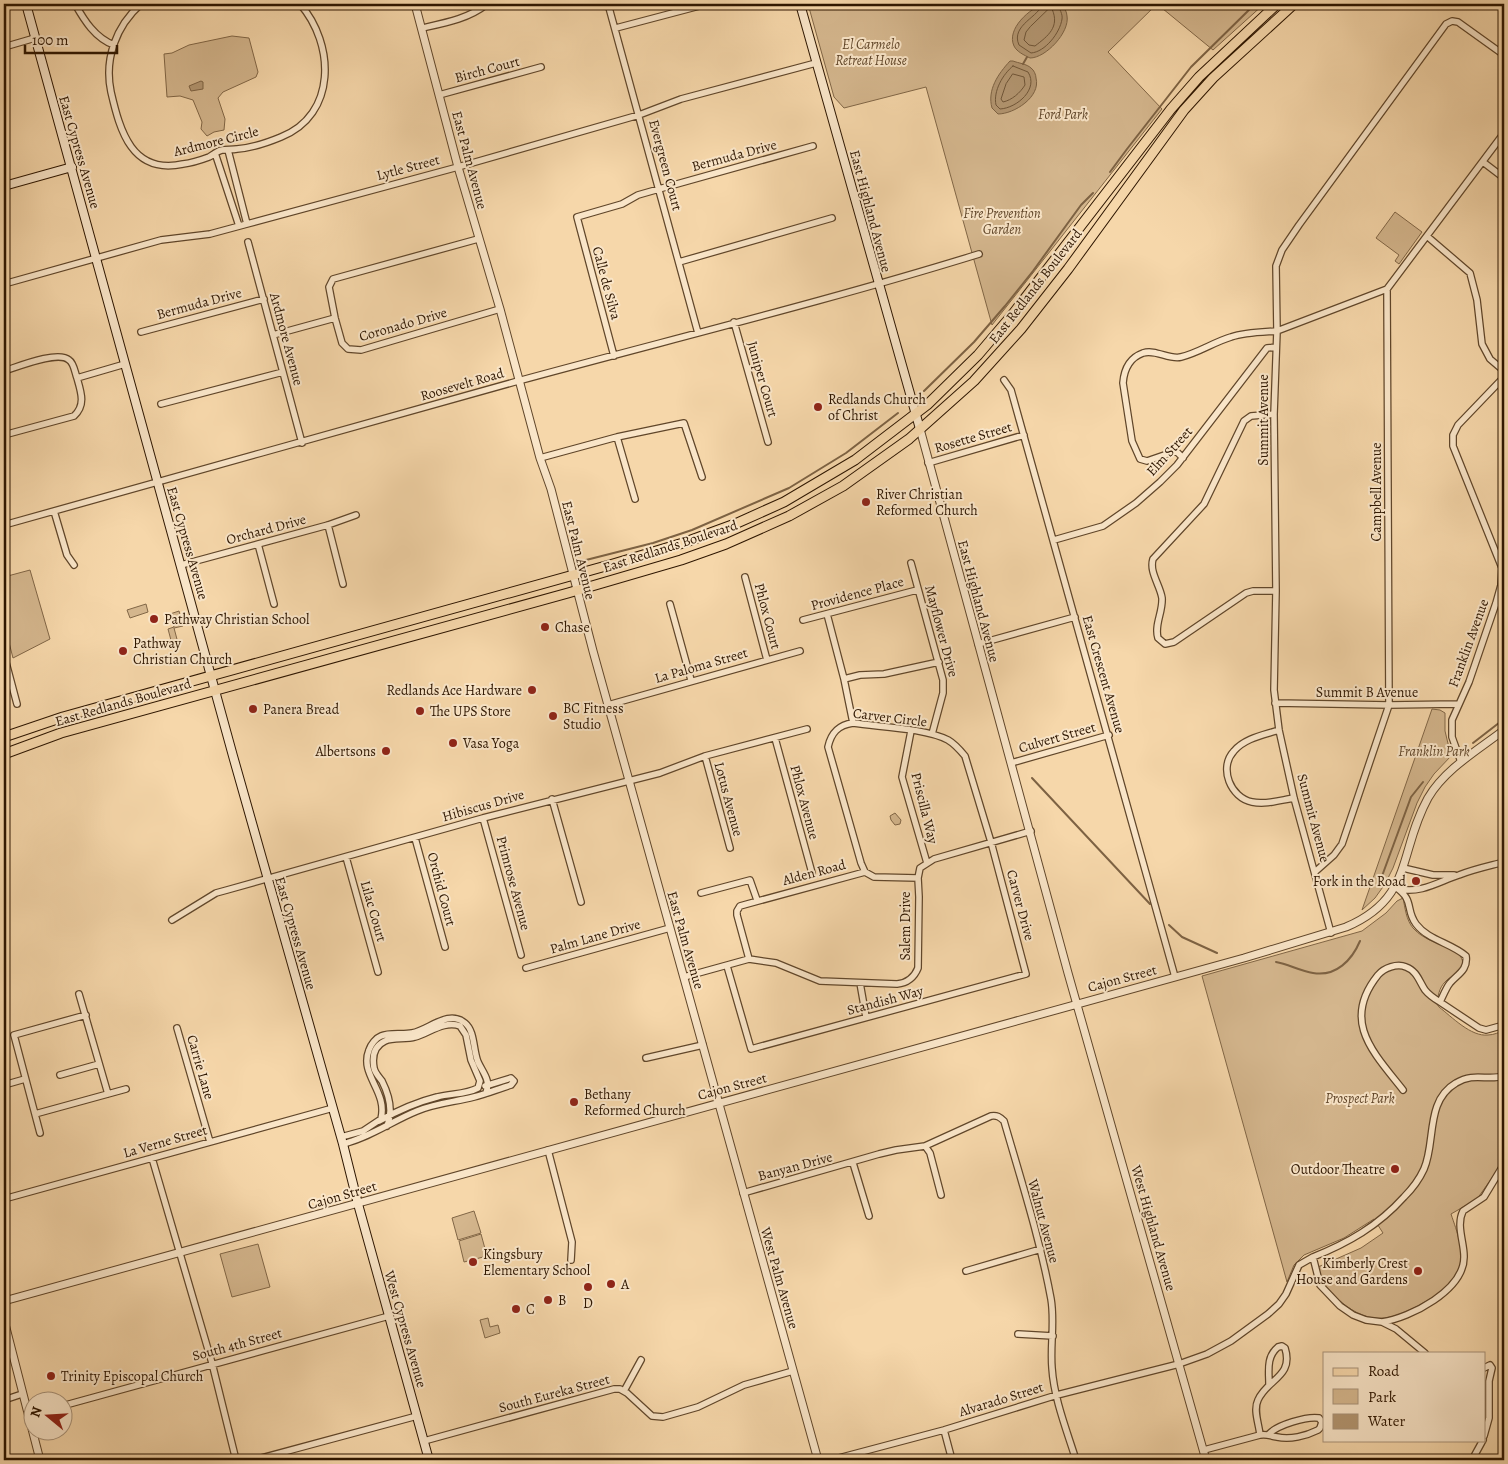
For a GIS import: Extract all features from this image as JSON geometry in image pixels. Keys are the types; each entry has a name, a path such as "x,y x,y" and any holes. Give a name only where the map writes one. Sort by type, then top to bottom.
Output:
{"main road":[{"name":"East Cypress Avenue","path":"26,4 211,675 342,1140 358,1204"},
{"name":"East Highland Avenue","path":"800,4 920,429"},
{"name":"East Redlands Boulevard","path":"4,737 64,717 211,675 683,543 735,524 784,502 855,460 916,414 978,355 1012,315 1171,109 1199,77 1277,4"},
{"name":"East Redlands Boulevard","path":"4,754 61,733 576,591 690,556 726,544 789,516 843,486 909,439 974,381 1022,329 1184,110 1213,78 1294,4"},
{"path":"4,186 72,167"},
{"name":"West Cypress Avenue","path":"358,1204 430,1460"}],"street":[{"path":"75,4 93,31 108,43 114,45"},
{"name":"Ardmore Circle","path":"141,4 126,20 114,45 109,66 110,87 121,131 134,151 147,160 164,166 182,165 208,157 222,150 238,149 281,137 297,129 307,121 323,91 326,76 325,58 313,24 307,12 300,4"},
{"name":"East Palm Avenue","path":"415,4 458,167 520,380 576,591 719,1102"},
{"path":"422,28 455,21 478,11 487,4"},
{"name":"Evergreen Court","path":"608,4 698,333"},
{"path":"616,28 707,4"},
{"name":"Summit Avenue","path":"1331,932 1316,872 1294,798 1275,703 1274,414 1277,331 1276,266 1282,250 1446,24 1452,21 1458,22 1504,56"},
{"path":"4,47 35,38"},
{"name":"Lytle Street","path":"4,284 161,240 210,234 458,167 639,115 681,99 816,63"},
{"name":"Birch Court","path":"439,95 541,67"},
{"path":"1183,458 1176,451 1148,462 1140,459 1132,441 1123,383 1127,365 1144,353 1156,352 1178,358 1231,336 1277,331 1387,289 1428,237 1504,133"},
{"name":"Bermuda Drive","path":"576,217 622,204 638,195 813,146"},
{"path":"228,150 247,224"},
{"path":"215,153 239,226"},
{"path":"1483,162 1504,178"},
{"name":"Calle de Silva","path":"576,217 614,356"},
{"path":"680,262 832,218"},
{"path":"1428,237 1470,273 1477,300 1482,344 1490,359 1504,371"},
{"path":"274,335 334,318 329,287 333,279 478,239"},
{"name":"Ardmore Avenue","path":"248,242 302,442"},
{"name":"Roosevelt Road","path":"4,525 520,380 698,333 979,254"},
{"name":"Campbell Avenue","path":"1316,872 1334,855 1342,844 1389,705 1387,289"},
{"name":"Bermuda Drive","path":"141,332 264,299"},
{"name":"Coronado Drive","path":"334,318 342,343 348,349 354,350 500,309"},
{"name":"Juniper Court","path":"734,322 768,442"},
{"name":"Elm Street","path":"1054,540 1103,526 1136,503 1177,466 1267,348 1276,347"},
{"path":"4,370 60,356 71,361 82,397 80,409 74,416 4,435"},
{"path":"77,378 125,364"},
{"path":"161,404 283,372"},
{"name":"Franklin Avenue","path":"1462,762 1452,737 1452,720 1468,682 1496,603 1501,585 1503,566 1453,446 1452,435 1458,425 1504,377"},
{"name":"East Crescent Avenue","path":"1004,380 1012,390 1175,977"},
{"path":"1274,414 1251,416 1244,421 1204,504 1153,559 1152,566 1162,599 1157,631 1158,638 1165,644 1174,642 1246,593 1253,591 1276,591"},
{"path":"540,458 617,437 684,423 702,477"},
{"name":"East Highland Avenue","path":"920,429 1078,1003"},
{"name":"Rosette Street","path":"928,463 1024,435"},
{"path":"617,437 634,499"},
{"path":"54,511 67,554 74,566"},
{"name":"Orchard Drive","path":"181,565 328,525 356,515"},
{"path":"328,525 343,584"},
{"path":"258,544 274,604"},
{"name":"Mayflower Drive","path":"911,563 943,680 944,689 932,734"},
{"name":"Phlox Court","path":"745,577 767,660"},
{"name":"Providence Place","path":"803,620 917,590"},
{"path":"670,604 691,680"},
{"path":"827,614 853,723"},
{"path":"978,644 1075,617"},
{"name":"La Paloma Street","path":"608,705 691,680 800,652"},
{"path":"4,655 17,704"},
{"path":"844,679 884,674 938,662"},
{"name":"Summit B Avenue","path":"1275,703 1458,704"},
{"name":"Carver Circle","path":"865,872 858,854 828,747 830,737 836,729 844,724 853,723 911,730 932,734 952,743 965,756 991,842"},
{"name":"Hibiscus Drive","path":"172,920 216,893 552,799 584,793 660,773 705,756 807,728"},
{"name":"Priscilla Way","path":"911,730 902,778 927,862"},
{"path":"1279,730 1253,738 1237,747 1230,756 1228,777 1232,788 1246,800 1260,803 1294,798"},
{"path":"1459,875 1433,875 1403,868 1421,814 1428,798 1436,787 1462,762 1504,730"},
{"name":"Culvert Street","path":"1011,762 1109,735"},
{"name":"Phlox Avenue","path":"775,738 812,873"},
{"name":"Lotus Avenue","path":"705,756 730,848"},
{"path":"552,799 581,902"},
{"name":"Primrose Avenue","path":"482,818 521,955"},
{"path":"918,878 920,868 934,859 1031,831"},
{"name":"Orchid Court","path":"415,838 445,947"},
{"name":"Carver Drive","path":"991,842 1026,974"},
{"name":"Lilac Court","path":"346,857 378,972"},
{"path":"1395,887 1413,890 1435,885 1459,875 1504,862"},
{"name":"Cajon Street","path":"4,1302 1331,932 1362,920 1379,908 1395,887 1403,868"},
{"name":"Alden Road","path":"749,959 737,911 740,906 865,872 874,878 918,878"},
{"name":"Salem Drive","path":"749,959 776,964 820,981 903,983 913,977 918,968 918,878"},
{"path":"701,893 750,880 757,900"},
{"path":"1395,887 1406,895 1414,921 1420,930 1459,950 1466,956 1467,962 1462,974 1450,983 1440,1002"},
{"name":"Palm Lane Drive","path":"526,968 670,928"},
{"path":"684,978 749,959"},
{"path":"1403,1090 1379,1058 1367,1038 1361,1023 1360,1016 1364,998 1380,972 1399,965 1412,970 1426,991 1479,1028 1486,1030 1504,1026"},
{"name":"Standish Way","path":"727,966 751,1049 1026,974"},
{"path":"860,983 866,1017"},
{"path":"80,994 108,1094"},
{"name":"West Highland Avenue","path":"1078,1003 1206,1460"},
{"path":"40,1133 14,1035 86,1015"},
{"path":"379,1121 383,1112 382,1098 369,1073 367,1057 371,1045 377,1038 384,1035 414,1032 450,1018 463,1021 470,1028 475,1054 488,1084 486,1093"},
{"path":"386,1126 390,1115 387,1094 375,1070 373,1060 374,1051 384,1041 412,1038 450,1024 460,1026 466,1035 471,1060 480,1081 478,1088"},
{"name":"Carrie Lane","path":"177,1028 210,1142"},
{"path":"646,1058 702,1045"},
{"path":"60,1075 99,1064"},
{"name":"Alvarado Street","path":"831,1460 944,1430 1057,1395 1179,1364 1207,1354 1231,1341 1268,1314 1286,1294 1299,1265 1338,1248 1361,1235 1391,1211 1415,1184 1428,1160 1432,1122 1436,1110 1448,1090 1466,1078 1504,1076"},
{"path":"510,1078 514,1081 510,1086 463,1100 433,1105 400,1118 358,1140 342,1140 363,1131 390,1115 436,1097 464,1093 510,1078"},
{"path":"4,1085 25,1079"},
{"path":"35,1114 126,1089"},
{"name":"West Palm Avenue","path":"719,1102 818,1460"},
{"name":"La Verne Street","path":"4,1199 333,1108"},
{"name":"Banyan Drive","path":"744,1193 896,1150 926,1146 991,1116 998,1116"},
{"name":"Walnut Avenue","path":"998,1116 1004,1122 1040,1250 1051,1301 1052,1368 1057,1395 1076,1460"},
{"path":"926,1146 930,1153 941,1195"},
{"path":"548,1150 572,1242 571,1260"},
{"path":"152,1158 178,1253 212,1363 236,1460"},
{"name":"Banyan Drive","path":"853,1163 869,1216"},
{"path":"1382,1322 1405,1316 1435,1298 1456,1281 1464,1258 1460,1224 1461,1214 1484,1197 1504,1164"},
{"path":"966,1271 1040,1250"},
{"path":"1313,1258 1320,1285 1340,1306 1366,1320 1382,1322 1396,1329 1424,1352"},
{"name":"South 4th Street","path":"72,1403 212,1363 389,1316"},
{"path":"4,1320 22,1394 4,1400"},
{"path":"1018,1334 1053,1336"},
{"path":"1260,1435 1256,1411 1257,1401 1269,1384 1284,1371 1287,1354 1282,1346 1278,1347 1271,1355 1269,1361 1269,1384"},
{"path":"624,1391 641,1360"},
{"path":"1486,1367 1492,1366 1488,1391 1489,1418 1486,1429"},
{"name":"South Eureka Street","path":"424,1441 609,1389 624,1391 636,1399 652,1416 663,1417 698,1407 744,1385 793,1371"},
{"path":"254,1460 417,1416"},
{"path":"1204,1450 1260,1435 1269,1434 1278,1438 1294,1438 1318,1430 1322,1422 1319,1418 1312,1417 1278,1427 1269,1434"},
{"path":"944,1430 952,1460"},
{"path":"36,1442 40,1460"},
{"path":"1472,1460 1482,1442"}],"green space":[{"name":"Ford Park","path":"808,4 1157,4 1108,52 1162,109 992,325 926,87 844,108 834,97"},
{"path":"1157,4 1264,4 1213,50"},
{"path":"232,36 249,38 258,72 256,77 223,92 218,98 225,119 224,130 207,136 201,129 202,122 193,100 180,96 167,97 164,54 172,53 189,45"},
{"path":"1395,212 1422,232 1399,264 1395,261 1399,255 1376,238"},
{"path":"30,570 50,639 13,658 4,623 4,577"},
{"path":"146,604 148,612 130,618 127,610"},
{"path":"179,611 183,626 174,628 178,643 172,644 168,629 174,627 170,614"},
{"name":"Franklin Park","path":"1432,709 1445,713 1445,731 1451,756 1425,787 1385,884 1375,898 1362,910"},
{"path":"895,813 901,820 900,824 895,825 891,820 890,816"},
{"name":"Prospect Park","path":"1403,898 1407,917 1413,928 1422,936 1457,953 1462,960 1463,964 1459,971 1441,987 1437,1004 1439,1007 1462,1026 1475,1033 1490,1035 1504,1031 1504,1161 1477,1199 1451,1214 1460,1242 1461,1256 1459,1270 1454,1279 1439,1293 1406,1312 1395,1316 1374,1318 1352,1310 1335,1297 1323,1283 1318,1267 1361,1248 1383,1233 1374,1219 1344,1238 1304,1255 1294,1265 1287,1282 1202,976 1362,931"},
{"path":"474,1211 481,1233 458,1240 452,1218"},
{"path":"481,1234 487,1256 464,1262 459,1241"},
{"path":"258,1244 270,1287 232,1297 220,1254"},
{"path":"488,1318 490,1327 498,1325 500,1333 485,1338 480,1320"}],"water":[{"path":"1044,4 1063,4 1067,15 1067,22 1061,36 1050,49 1043,54 1030,58 1015,48 1012,39 1013,33 1016,26 1026,15"},
{"path":"1010,61 1032,69 1036,75 1036,85 1034,92 1025,103 1011,111 998,114 992,108 992,89 1001,71"},
{"path":"201,81 203,82 203,89 191,91 189,86"}],"waterway":[{"path":"1110,172 1191,67 1255,4"},
{"path":"1023,64 1027,57"},
{"path":"924,391 974,342 1005,306 1081,205 1093,193"},
{"path":"586,560 653,543 692,530 789,488 846,453 898,413"},
{"path":"1473,743 1504,719"},
{"path":"1032,778 1150,904"},
{"path":"1378,887 1411,797 1423,782"},
{"path":"1169,925 1182,937 1217,953"},
{"path":"1276,962 1303,971 1321,974 1336,970 1348,961 1360,941"}],"place":[{"name":"Redlands Church of Christ","path":"818,407"},
{"name":"River Christian Reformed Church","path":"866,502"},
{"name":"Pathway Christian School","path":"154,619"},
{"name":"Chase","path":"545,627"},
{"name":"Pathway Christian Church","path":"123,651"},
{"name":"Redlands Ace Hardware","path":"532,690"},
{"name":"Panera Bread","path":"253,709"},
{"name":"The UPS Store","path":"420,711"},
{"name":"BC Fitness Studio","path":"553,716"},
{"name":"Vasa Yoga","path":"453,743"},
{"name":"Albertsons","path":"386,751"},
{"name":"Fork in the Road","path":"1416,881"},
{"name":"Bethany Reformed Church","path":"574,1102"},
{"name":"Outdoor Theatre","path":"1395,1169"},
{"name":"Kingsbury Elementary School","path":"473,1262"},
{"name":"Kimberly Crest House and Gardens","path":"1418,1271"},
{"name":"A","path":"611,1284"},
{"name":"D","path":"588,1287"},
{"name":"B","path":"548,1300"},
{"name":"C","path":"516,1309"},
{"name":"Trinity Episcopal Church","path":"51,1376"}],"park label":[{"name":"El Carmelo Retreat House","path":"871,52"},
{"name":"Fire Prevention Garden","path":"1002,222"}]}
